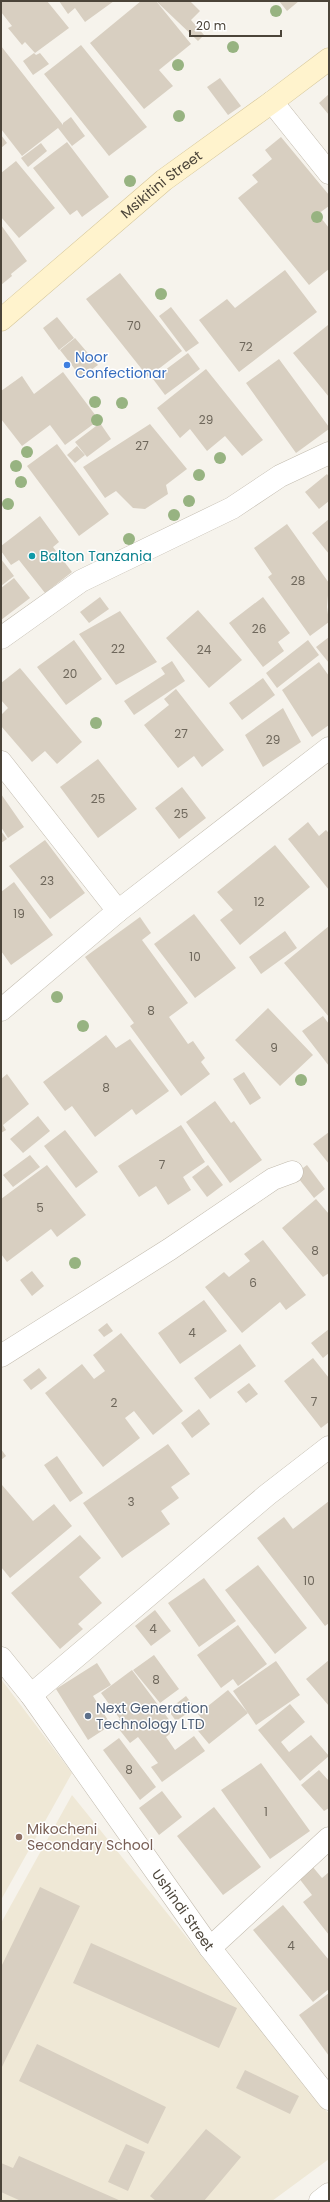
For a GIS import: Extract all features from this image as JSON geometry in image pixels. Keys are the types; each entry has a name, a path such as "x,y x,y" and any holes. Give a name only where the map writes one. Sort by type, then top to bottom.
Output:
{"street":[{"name":"Msikitini Street","path":"1,320 164,180 329,59"},
{"path":"272,102 329,173"},
{"path":"1,638 81,581 232,508 280,476 329,453"},
{"path":"1,1010 118,911 329,748"},
{"path":"1,762 118,911"},
{"path":"1,1356 170,1249 273,1179 292,1172"},
{"path":"31,1695 267,1495 329,1447"},
{"name":"Ushindi Street","path":"1,1658 31,1695 210,1948 329,2099"},
{"path":"210,1948 329,1838"},
{"path":"320,2201 329,2194"}],"shaded area":[{"name":"Mikocheni Secondary School","path":"1,1679 72,1773 1,1900"},
{"path":"72,1795 329,2114 329,2159 272,2201 1,2201 1,1923"}],"building":[{"path":"1,1 47,1 69,28 35,53 25,42 22,45 8,28 12,26 1,12"},
{"path":"59,1 114,1 85,22 75,8 68,14"},
{"path":"141,1 156,1 191,44 159,70 173,86 144,109 90,43"},
{"path":"156,1 190,1 200,11 191,20 204,35 198,41"},
{"path":"279,1 299,1 287,11"},
{"path":"81,45 147,127 109,156 44,74"},
{"path":"1,46 63,125 63,123 71,117 85,136 72,146 58,128 22,156 1,129"},
{"path":"34,53 36,55 40,53 49,64 33,75 23,61"},
{"path":"220,78 241,106 228,115 207,87"},
{"path":"329,94 329,115 319,103"},
{"path":"1,135 7,143 1,148"},
{"path":"281,137 329,195 329,206 318,214 329,228 329,269 309,285 238,198 258,182 252,175 272,159 265,150"},
{"path":"67,142 109,197 82,217 77,210 70,215 33,168"},
{"path":"41,143 47,151 28,167 21,158"},
{"path":"16,161 55,208 19,238 1,217 1,173"},
{"path":"1,225 27,261 11,274 12,276 1,285"},
{"path":"285,270 317,312 239,372 199,320 227,299 235,308"},
{"path":"120,273 182,351 148,377 86,299"},
{"path":"171,307 199,343 186,352 159,316"},
{"path":"57,317 74,338 59,350 43,328"},
{"path":"328,325 329,326 329,397 293,353"},
{"path":"75,338 98,365 81,377 60,350"},
{"path":"188,353 200,369 165,395 153,379"},
{"path":"279,359 329,427 329,429 296,453 246,383"},
{"path":"206,369 263,440 242,456 225,436 207,451 190,429 180,438 157,408"},
{"path":"63,372 99,420 65,445 50,425 22,446 1,419 1,391 22,376 34,394"},
{"path":"100,423 111,439 87,457 75,442"},
{"path":"150,424 187,469 166,485 168,494 145,509 133,508 116,491 105,498 83,467"},
{"path":"57,444 109,514 79,536 27,466"},
{"path":"77,446 85,455 75,463 67,455"},
{"path":"327,474 329,477 329,501 319,509 305,492"},
{"name":"Balton Tanzania","path":"40,516 59,542 53,547 72,572 45,593 19,560 11,565 1,551 1,546"},
{"path":"329,519 329,554 312,533"},
{"path":"287,524 329,583 327,607 329,622 310,636 268,577 272,574 254,548"},
{"path":"1,559 14,576 1,586"},
{"path":"14,578 30,598 1,620 1,588"},
{"path":"100,597 109,609 89,623 80,612"},
{"path":"263,597 290,633 278,642 284,651 263,667 229,623"},
{"path":"198,610 242,660 209,688 166,638"},
{"path":"120,611 157,662 116,685 79,634"},
{"path":"329,637 329,663 316,647"},
{"path":"74,640 102,679 66,705 37,667"},
{"path":"308,640 319,655 277,688 266,673"},
{"path":"172,661 185,681 134,715 124,701 165,674 161,668"},
{"path":"319,662 329,676 329,725 312,737 282,690"},
{"path":"20,668 82,742 57,764 45,751 32,762 1,726 1,715 8,708 1,700 1,683"},
{"path":"263,678 275,695 242,720 229,703"},
{"path":"176,689 224,750 202,767 194,756 178,768 144,725 169,705 164,699"},
{"path":"283,708 301,742 263,767 245,735"},
{"path":"98,759 137,809 98,838 60,787"},
{"path":"182,787 206,818 179,839 155,808"},
{"path":"1,794 24,827 8,838 1,827"},
{"path":"308,822 319,836 326,830 329,833 329,890 288,839"},
{"path":"1,831 7,839 1,843"},
{"path":"45,840 85,893 50,919 9,866"},
{"path":"275,845 310,887 240,945 220,920 233,910 217,892"},
{"path":"14,882 53,935 11,965 1,951 1,892"},
{"path":"194,914 236,968 195,998 154,944"},
{"path":"140,917 151,933 142,940 188,1003 169,1017 188,1044 193,1041 205,1058 201,1062 210,1074 181,1096 130,1026 134,1023 85,957"},
{"path":"329,926 329,1017 284,963"},
{"path":"285,931 297,948 261,974 249,957"},
{"path":"268,1008 313,1055 280,1086 235,1040"},
{"path":"323,1016 329,1024 329,1066 302,1031"},
{"path":"106,1035 116,1048 130,1039 169,1091 136,1115 132,1109 95,1137 72,1106 65,1111 43,1082"},
{"path":"244,1072 261,1098 250,1105 233,1079"},
{"path":"7,1074 29,1104 3,1125 6,1130 1,1133 1,1079"},
{"path":"215,1101 231,1123 234,1121 262,1160 230,1183 186,1122"},
{"path":"38,1116 50,1131 23,1153 10,1139"},
{"path":"181,1125 205,1162 183,1177 191,1190 168,1205 156,1186 139,1197 118,1166"},
{"path":"65,1130 98,1172 76,1188 44,1146"},
{"path":"329,1132 329,1164 313,1144"},
{"path":"30,1155 40,1167 13,1187 3,1175"},
{"path":"47,1165 86,1215 57,1237 51,1229 7,1262 1,1254 1,1199"},
{"path":"208,1165 223,1185 207,1197 192,1177"},
{"path":"307,1165 325,1189 314,1198 295,1174"},
{"path":"316,1199 329,1214 329,1273 323,1277 282,1228"},
{"path":"263,1240 306,1295 286,1310 280,1302 242,1333 205,1287 224,1272 229,1277 250,1261 244,1254"},
{"path":"32,1271 44,1286 32,1296 20,1280"},
{"path":"204,1300 227,1331 180,1364 158,1333"},
{"path":"107,1323 113,1331 104,1337 98,1330"},
{"path":"329,1329 329,1353 323,1358 311,1343"},
{"path":"121,1333 183,1411 153,1435 134,1411 125,1418 140,1438 103,1467 45,1393 82,1364 94,1379 105,1371 93,1355"},
{"path":"240,1344 256,1366 210,1399 194,1378"},
{"path":"313,1358 329,1378 329,1422 321,1428 284,1381"},
{"path":"39,1368 47,1378 31,1390 23,1380"},
{"path":"249,1383 258,1394 246,1403 237,1392"},
{"path":"199,1409 210,1424 192,1438 181,1423"},
{"path":"168,1444 190,1474 171,1487 179,1498 161,1511 170,1524 122,1558 83,1503"},
{"path":"1,1449 6,1456 1,1460"},
{"path":"57,1456 83,1493 70,1502 44,1465"},
{"path":"2,1485 33,1521 54,1504 72,1526 10,1578 1,1567"},
{"path":"329,1501 329,1623 325,1626 257,1538 284,1517 293,1529"},
{"path":"80,1535 101,1558 79,1577 102,1603 78,1624 83,1629 60,1649 11,1593"},
{"path":"258,1565 307,1628 275,1654 225,1590"},
{"path":"204,1578 236,1621 199,1647 168,1603"},
{"path":"155,1610 171,1631 151,1646 135,1626"},
{"path":"238,1625 267,1664 238,1686 233,1679 221,1688 197,1655"},
{"path":"154,1655 179,1689 160,1703 133,1670"},
{"path":"329,1660 329,1706 306,1679"},
{"path":"276,1661 300,1695 256,1725 233,1691"},
{"path":"97,1663 111,1685 93,1696 111,1725 88,1740 56,1689"},
{"path":"132,1670 176,1729 166,1737 175,1750 194,1736 205,1751 162,1782 151,1767 158,1763 138,1737 130,1743 114,1723 120,1719 101,1693"},
{"path":"228,1690 248,1713 209,1744 194,1726 202,1719 198,1714"},
{"path":"186,1696 195,1708 176,1721 168,1710"},
{"path":"290,1704 305,1722 281,1742 289,1752 311,1735 329,1756 300,1781 258,1730"},
{"path":"119,1738 156,1787 140,1800 103,1750"},
{"path":"261,1763 310,1831 270,1859 221,1790"},
{"path":"319,1770 329,1781 329,1808 324,1811 301,1785"},
{"path":"162,1791 182,1817 159,1835 139,1808"},
{"path":"214,1807 261,1867 223,1895 177,1836"},
{"path":"312,1866 322,1878 329,1872 329,1935 303,1902 312,1895 298,1877"},
{"path":"40,1887 80,1906 1,2069 1,1967"},
{"path":"283,1905 329,1960 329,1989 313,2002 253,1930"},
{"path":"91,1943 237,2008 219,2048 73,1983"},
{"path":"329,1993 329,2056 299,2015"},
{"path":"37,2044 166,2107 148,2144 19,2081"},
{"path":"245,2070 299,2096 290,2114 236,2088"},
{"path":"206,2129 241,2157 204,2201 156,2201 150,2196"},
{"path":"126,2144 145,2152 128,2191 108,2182"},
{"path":"19,2156 121,2201 21,2201 1,2192 1,2163 13,2168"}],"place":[{"name":"Noor Confectionar","path":"67,365"},
{"name":"Balton Tanzania","path":"32,556"},
{"name":"Next Generation Technology LTD","path":"88,1716"},
{"name":"Mikocheni Secondary School","path":"19,1837"}]}
